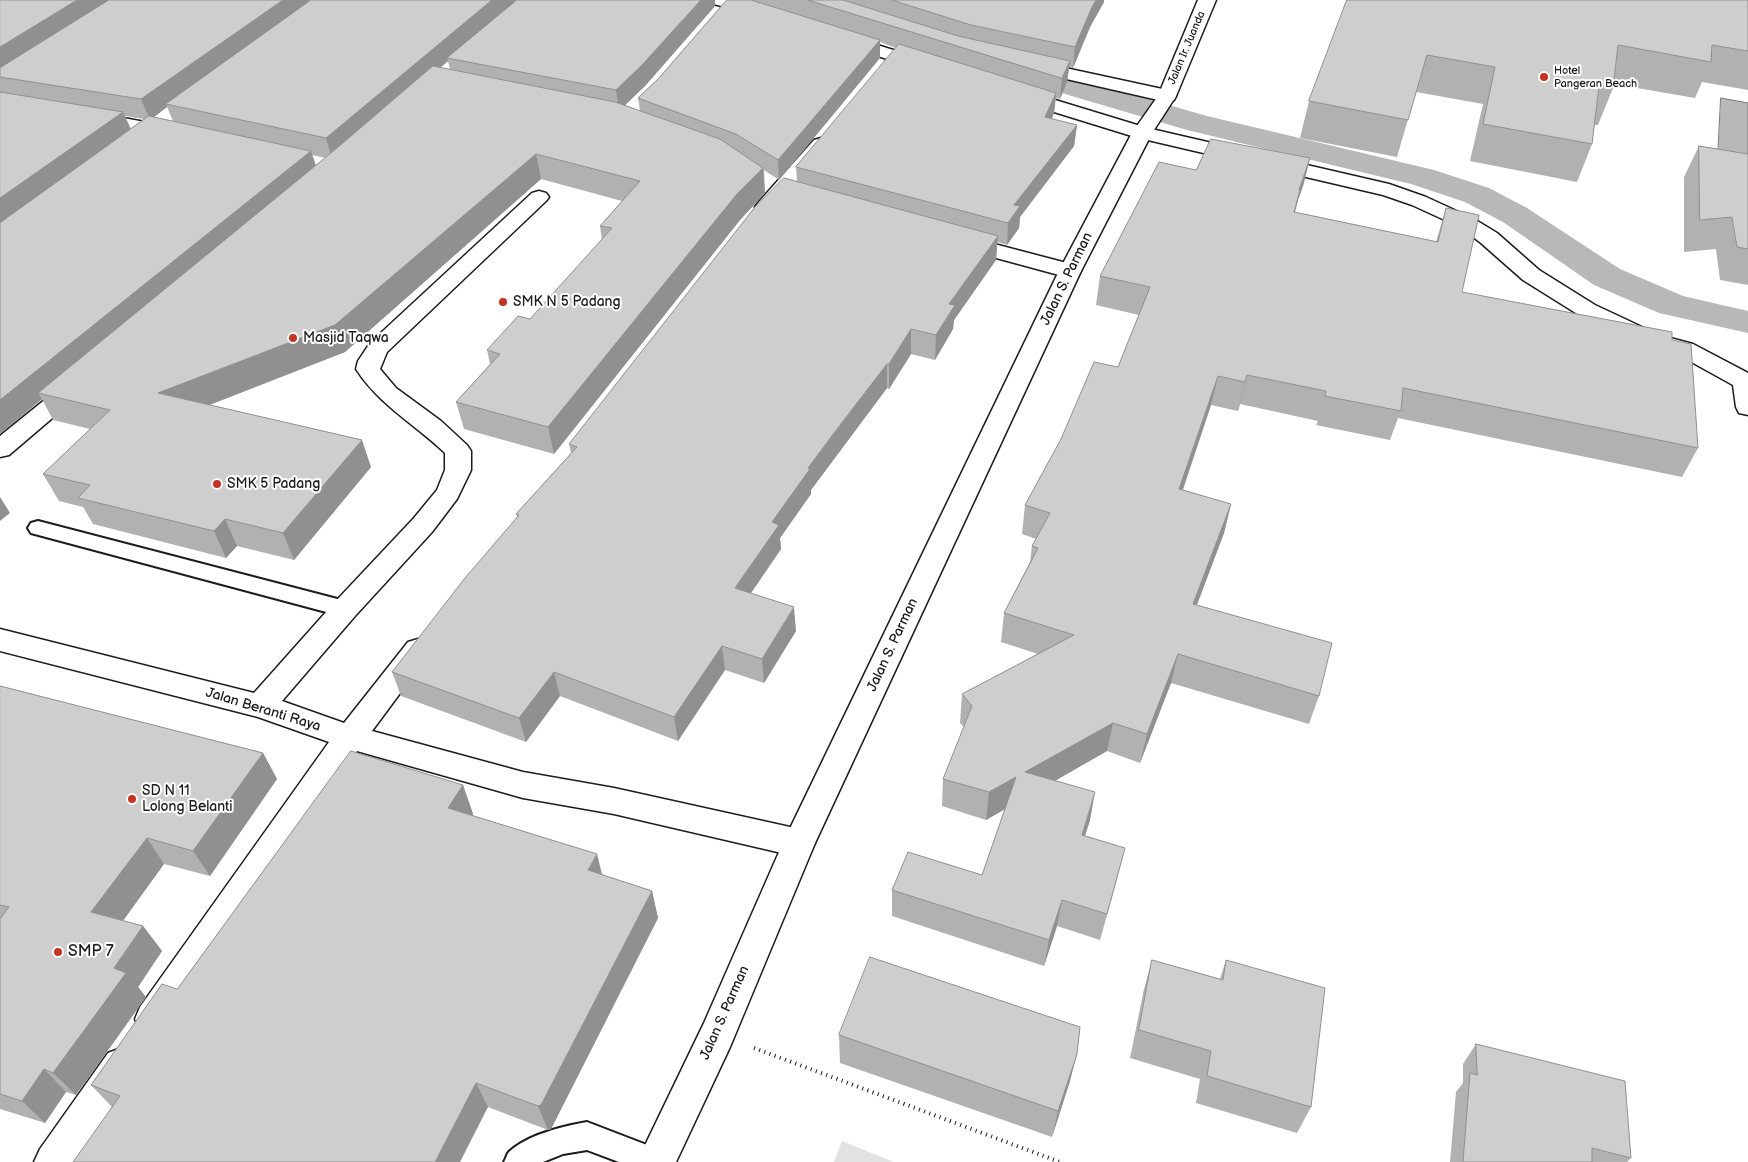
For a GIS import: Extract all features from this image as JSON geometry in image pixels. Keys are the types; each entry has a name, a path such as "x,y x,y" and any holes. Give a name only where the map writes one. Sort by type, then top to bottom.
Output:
{"street":[{"name":"Jalan Ir. Juanda","path":"1145,129 1164,101 1207,0"},
{"path":"723,7 783,19"},
{"path":"828,34 942,71"},
{"path":"881,71 894,56"},
{"path":"1013,62 1164,101"},
{"path":"999,89 1145,129 1389,190 1444,211 1467,223 1489,238 1532,275 1586,310 1651,340 1684,349 1745,381 1748,408"},
{"path":"78,116 193,137"},
{"path":"132,146 171,117"},
{"name":"Jalan S. Parman","path":"656,1162 717,1034 799,843 1070,271 1145,129"},
{"path":"755,218 783,190 831,131"},
{"path":"260,706 345,609 423,525 448,493 458,470 458,451 428,424 401,406 385,392 368,369 370,361 378,348 539,197"},
{"path":"945,237 1070,271"},
{"path":"0,449 92,372"},
{"path":"53,1162 350,737 435,628"},
{"name":"Jalan Beranti Raya","path":"0,640 260,706 350,737 524,786 614,801 799,843"}],"lane":[{"path":"38,528 345,609"},
{"path":"518,1162 534,1152 563,1140 587,1136 656,1162"}],"path":[{"path":"717,1034 1060,1162"}],"shaded area":[{"path":"1721,98 1748,103 1748,163 1718,157"},
{"path":"842,1141 894,1162 834,1162"}],"building":[{"path":"0,0 77,0 0,47"},
{"path":"109,0 283,0 141,99 0,77 0,68"},
{"path":"311,0 492,0 326,138 166,104"},
{"path":"517,0 701,0 642,65 616,90 447,58"},
{"path":"727,0 751,0 880,40 778,160 736,134 638,98 659,78"},
{"path":"808,0 843,0 958,36 1070,61 1062,78"},
{"path":"892,0 1096,0 1075,47 971,25"},
{"path":"1347,0 1748,0 1748,51 1712,45 1711,62 1618,45 1613,88 1599,86 1592,144 1483,124 1495,67 1427,55 1408,120 1309,101"},
{"path":"899,44 1056,93 1045,117 1077,125 1014,205 1020,206 1008,223 796,167"},
{"path":"433,66 615,102 720,139 763,168 737,194 548,427 456,402 500,354 487,350 518,316 530,319 612,228 600,226 640,181 536,154 335,325 158,393 362,440 283,533 225,519 214,531 78,498 90,485 43,474 110,410 38,393 337,148"},
{"path":"0,92 123,112 0,198"},
{"path":"149,116 311,151 0,400 0,223"},
{"path":"1211,139 1310,158 1294,212 1438,242 1446,208 1479,215 1462,292 1672,332 1672,340 1691,344 1698,448 1403,388 1401,411 1325,396 1326,391 1247,375 1245,382 1218,376 1179,489 1231,504 1193,604 1332,643 1319,696 1178,654 1147,734 1113,723 1025,772 1095,792 1082,835 1125,848 1107,914 1062,900 1049,940 892,890 908,852 982,875 1016,777 989,792 943,779 972,706 962,694 1074,635 1004,613 1038,548 1032,546 1050,513 1025,505 1061,439 1094,362 1118,367 1150,287 1100,276 1159,162 1196,170"},
{"path":"1699,146 1748,154 1748,249 1737,247 1732,217 1700,220"},
{"path":"784,178 998,236 949,304 955,305 936,335 911,329 889,364 887,364 808,468 810,469 772,522 779,525 735,588 794,607 762,659 722,646 674,717 554,672 519,718 392,672 465,578 519,515 516,514 577,447 569,444 755,207"},
{"path":"0,686 263,753 193,851 147,838 91,912 143,926 114,968 126,973 53,1073 44,1069 22,1101 0,1094 0,919 9,907 0,905"},
{"path":"351,751 463,785 448,808 597,854 588,870 652,891 541,1105 538,1106 476,1083 435,1162 73,1162 120,1096 91,1085 162,984 177,989"},
{"path":"870,957 1080,1027 1077,1054 1058,1111 839,1035"},
{"path":"1152,960 1223,980 1226,960 1325,988 1311,1107 1207,1076 1211,1051 1139,1030"},
{"path":"1476,1044 1625,1081 1631,1158 1592,1148 1592,1162 1463,1162 1470,1073 1477,1075"}],"waterway":[{"path":"1008,68 1198,123 1422,177 1477,195 1515,215 1607,277 1672,305 1748,322"}],"place":[{"name":"Hotel Pangeran Beach","path":"1544,77"},
{"name":"SMK N 5 Padang","path":"503,302"},
{"name":"Masjid Taqwa","path":"293,338"},
{"name":"SMK 5 Padang","path":"217,484"},
{"name":"SD N 11 Lolong Belanti","path":"132,799"},
{"name":"SMP 7","path":"58,952"}]}
